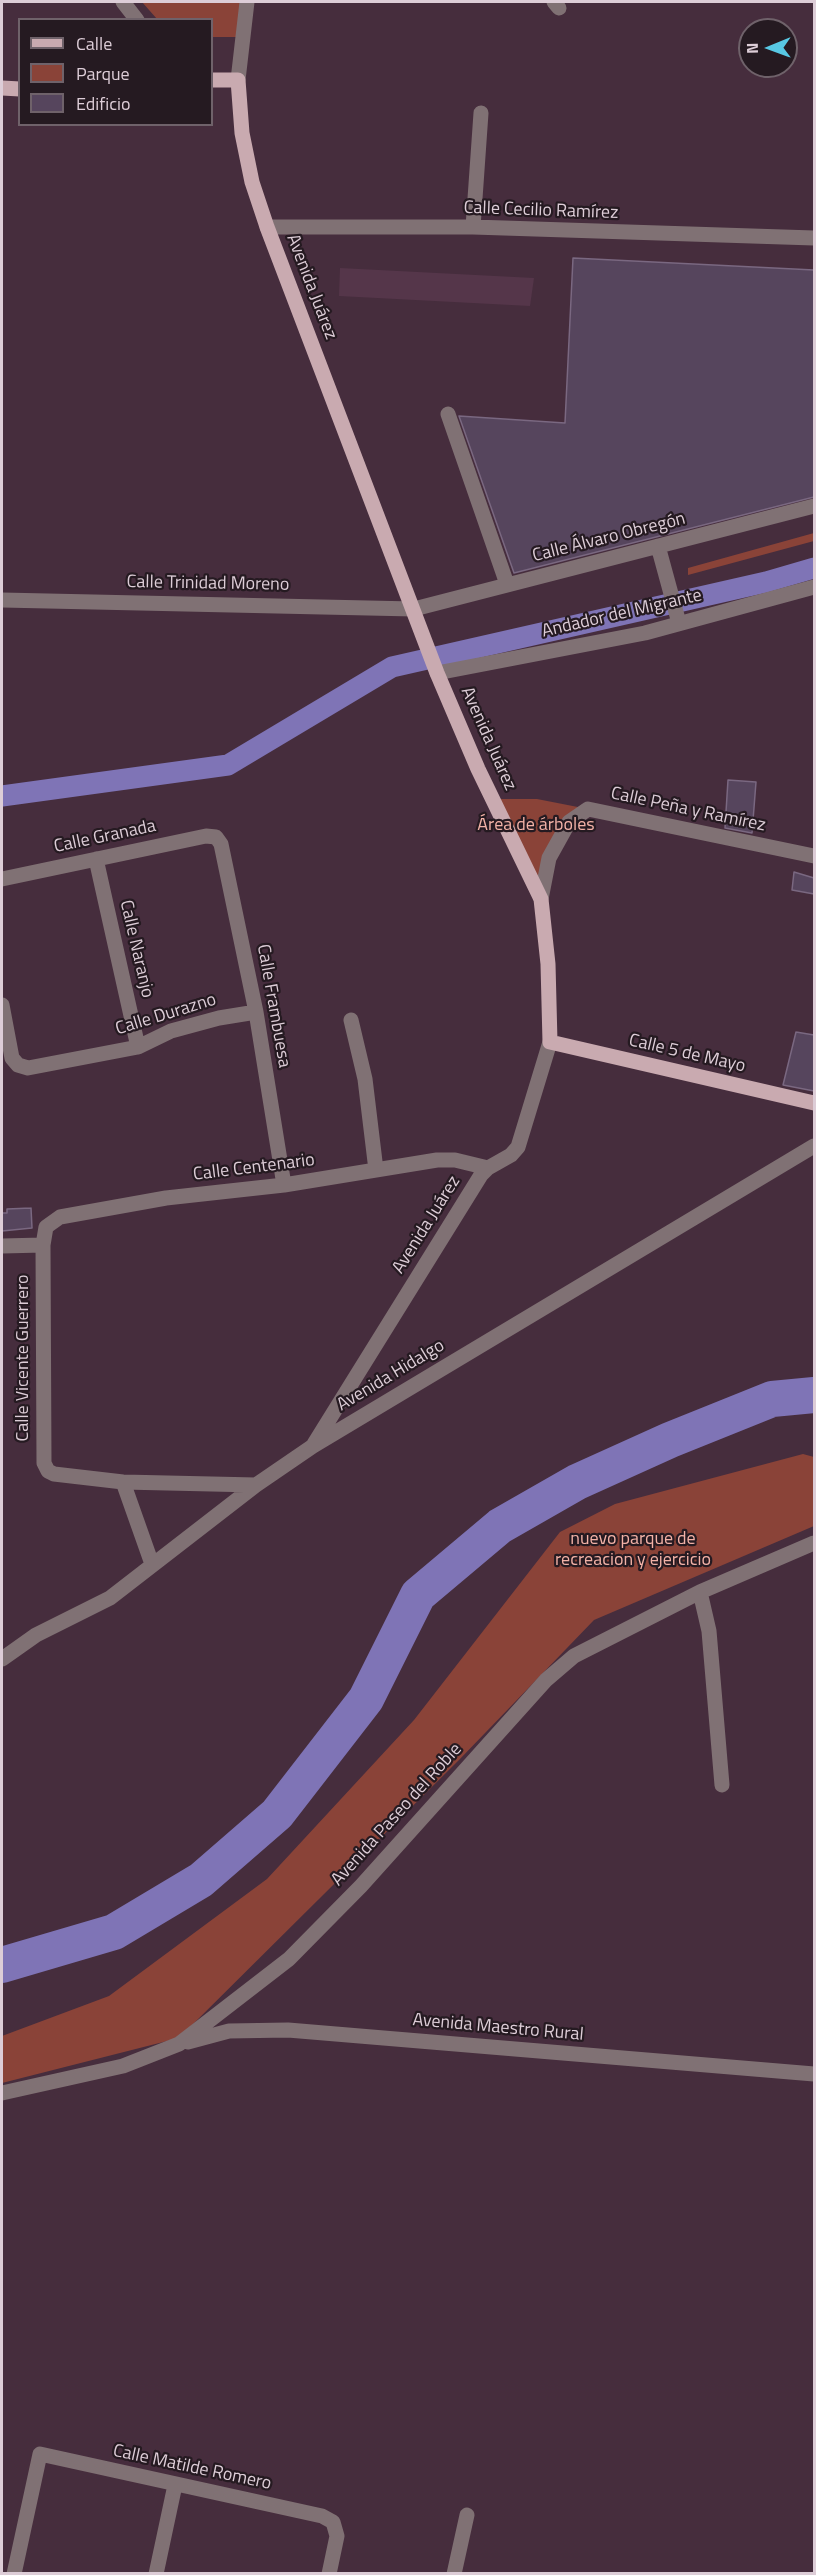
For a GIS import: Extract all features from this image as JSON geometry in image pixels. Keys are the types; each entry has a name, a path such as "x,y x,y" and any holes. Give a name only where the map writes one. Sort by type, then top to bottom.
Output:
{"main road":[{"path":"213,80 238,80"},
{"name":"Avenida Juárez","path":"238,80 242,133 252,182 267,227 435,668 478,769 541,899 548,964 550,1042"},
{"path":"2,88 18,89"},
{"name":"Calle 5 de Mayo","path":"550,1042 814,1103"}],"street":[{"path":"123,2 135,18"},
{"name":"Avenida Juárez","path":"238,80 247,2"},
{"path":"473,227 481,113"},
{"name":"Calle Cecilio Ramírez","path":"267,227 473,227 814,238"},
{"path":"448,414 507,584"},
{"name":"Calle Álvaro Obregón","path":"416,614 507,584 814,506"},
{"path":"658,546 677,616"},
{"name":"Andador del Migrante","path":"435,668 645,633 677,616 814,587"},
{"name":"Calle Trinidad Moreno","path":"2,600 416,614"},
{"name":"Calle Peña y Ramírez","path":"541,899 549,858 569,822 588,809 814,856"},
{"name":"Calle Granada","path":"2,879 206,836 216,837"},
{"name":"Calle Frambuesa","path":"216,837 221,844 256,1012 284,1185"},
{"name":"Calle Naranjo","path":"96,859 138,1047"},
{"name":"Calle Durazno","path":"2,1005 12,1058 18,1065 27,1068 138,1047 171,1031 219,1018 256,1012"},
{"path":"351,1020 366,1079 376,1170"},
{"name":"Avenida Juárez","path":"313,1446 481,1175 518,1148 550,1042"},
{"name":"Avenida Hidalgo","path":"2,1659 36,1635 110,1598 256,1485 313,1446 814,1146"},
{"name":"Calle Centenario","path":"43,1245 46,1227 60,1217 166,1198 284,1185 437,1160 455,1160 488,1168"},
{"path":"2,1246 43,1245"},
{"name":"Calle Vicente Guerrero","path":"43,1245 44,1463 48,1471 54,1474 123,1482"},
{"path":"152,1564 123,1482 256,1485"},
{"name":"Avenida Paseo del Roble","path":"2,2093 123,2066 179,2044 289,1959 361,1886 546,1680 574,1656 601,1640 700,1592 814,1543"},
{"path":"700,1592 709,1631 722,1785"},
{"name":"Avenida Maestro Rural","path":"179,2044 229,2031 288,2030 814,2074"},
{"name":"Calle Matilde Romero","path":"14,2574 40,2454 322,2516 333,2523 337,2536 329,2574"},
{"path":"156,2574 176,2485"},
{"path":"454,2574 467,2516"}],"shaded area":[{"path":"340,268 534,278 530,306 339,296"}],"green space":[{"path":"142,2 244,2 243,37 213,37 213,18 156,18"},
{"path":"814,533 814,541 688,575 688,568"},
{"name":"Área de árboles","path":"493,799 537,799 588,809 569,822 541,899"},
{"name":"nuevo parque de recreacion y ejercicio","path":"803,1454 814,1457 814,1526 594,1620 459,1760 179,2038 2,2083 2,2036 109,1996 267,1879 414,1720 560,1532 615,1504"}],"building":[{"path":"573,258 814,270 814,497 514,573 459,416 565,423"},
{"path":"728,780 756,782 752,833 725,828"},
{"path":"794,872 814,878 814,894 792,890"},
{"path":"796,1032 814,1035 814,1091 783,1085"},
{"path":"31,1208 32,1228 2,1231 2,1213 7,1213 7,1209"}],"waterway":[{"path":"2,796 228,765 392,667 766,582 814,568"},
{"path":"2,1965 114,1932 201,1880 277,1814 366,1699 418,1595 500,1526 577,1482 670,1440 772,1399 814,1395"}]}
